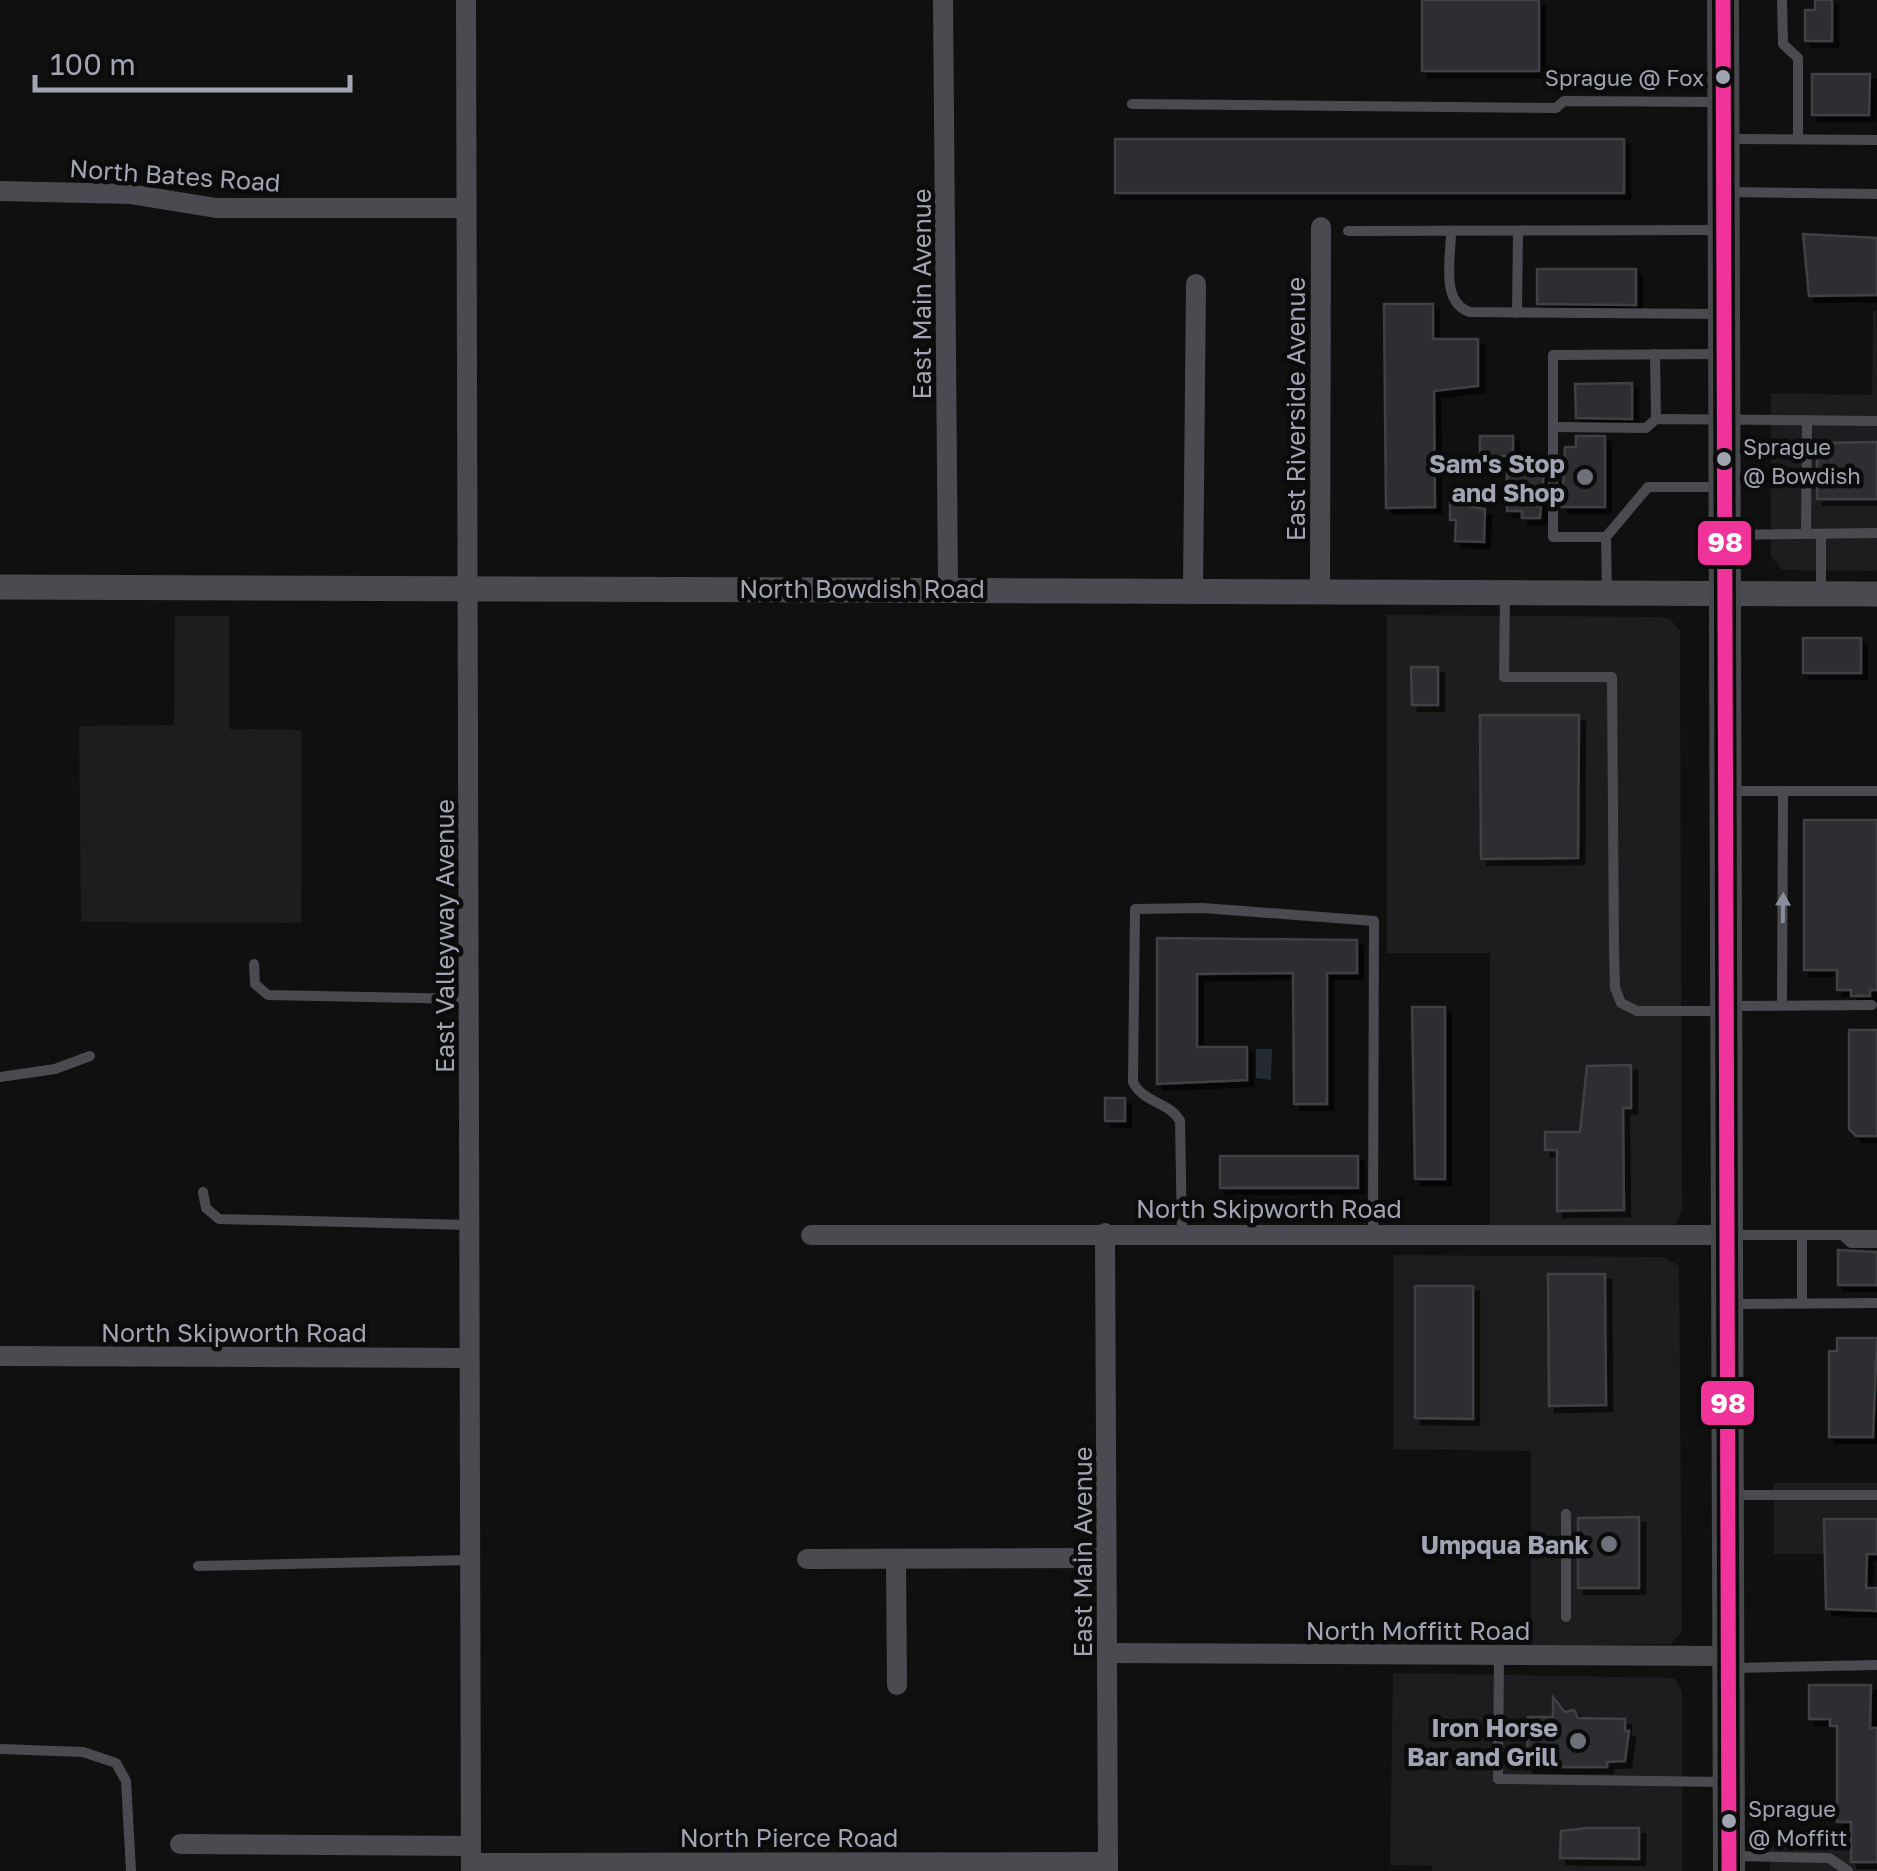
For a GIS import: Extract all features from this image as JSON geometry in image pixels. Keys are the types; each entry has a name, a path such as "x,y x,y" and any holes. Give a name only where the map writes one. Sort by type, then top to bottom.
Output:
{"main road":[{"path":"1723,0 1729,1864"}],"street":[{"name":"East Valleyway Avenue","path":"466,0 471,1860"},
{"name":"East Main Avenue","path":"943,0 948,588"},
{"name":"North Bates Road","path":"0,192 130,194 216,208 466,208"},
{"name":"East Riverside Avenue","path":"1320,227 1320,590"},
{"path":"1193,590 1196,284"},
{"name":"North Bowdish Road","path":"0,586 1877,594"},
{"name":"East Main Avenue","path":"1105,1232 1108,1867"},
{"name":"North Skipworth Road","path":"811,1235 1727,1235"},
{"name":"North Skipworth Road","path":"0,1356 469,1358"},
{"path":"808,1559 1106,1558"},
{"path":"896,1560 897,1685"},
{"name":"North Moffitt Road","path":"1107,1653 1499,1655 1729,1662"},
{"name":"North Pierce Road","path":"180,1844 471,1860 1108,1867"}],"lane":[{"path":"1782,0 1783,44 1798,58 1798,139"},
{"path":"1132,104 1556,108 1564,101 1723,102"},
{"path":"1723,138 1877,140"},
{"path":"1723,192 1877,194"},
{"path":"1348,232 1724,230"},
{"path":"1451,231 1450,297 1457,308 1723,314"},
{"path":"1517,312 1518,231"},
{"path":"1655,354 1656,419"},
{"path":"1606,537 1552,537 1552,355 1722,354"},
{"path":"1553,427 1646,428 1656,419 1877,420"},
{"path":"1806,534 1807,420"},
{"path":"1607,593 1606,537 1648,487 1724,487"},
{"path":"1821,534 1821,594"},
{"path":"1724,535 1877,534"},
{"path":"1504,592 1504,677 1612,677 1614,949 1616,988 1622,1003 1637,1011 1872,1005"},
{"path":"1726,791 1877,790"},
{"path":"1782,1006 1783,791"},
{"path":"1182,1233 1180,1120 1175,1110 1140,1096 1133,1082 1135,910 1203,908 1374,920 1374,1234"},
{"path":"254,964 255,984 268,994 468,999"},
{"path":"0,1077 55,1070 90,1056"},
{"path":"203,1192 206,1208 219,1218 469,1225"},
{"path":"1727,1235 1877,1239"},
{"path":"1802,1236 1802,1303"},
{"path":"1728,1304 1877,1300"},
{"path":"1728,1494 1877,1494"},
{"path":"1566,1514 1566,1617"},
{"path":"198,1566 470,1560"},
{"path":"1499,1655 1498,1779 1729,1782"},
{"path":"1729,1662 1877,1665"},
{"path":"0,1749 83,1752 116,1763 126,1781 131,1871"},
{"path":"1729,1864 1828,1858 1848,1871"}],"shaded area":[{"path":"1873,311 1877,311 1877,571 1783,570 1771,557 1771,393 1872,395"},
{"path":"1387,615 1661,617 1671,620 1680,631 1682,1209 1677,1223 1667,1228 1490,1228 1490,953 1387,953"},
{"path":"175,616 229,616 229,729 302,730 301,923 81,922 79,726 174,725"},
{"path":"1256,1049 1272,1049 1271,1080 1256,1078"},
{"path":"1393,1255 1664,1257 1679,1266 1682,1631 1671,1644 1531,1646 1531,1451 1393,1449"},
{"path":"1774,1483 1877,1483 1877,1554 1774,1554"},
{"path":"1393,1673 1674,1678 1682,1691 1682,1871 1432,1871 1432,1866 1390,1865"},
{"path":"1770,1837 1877,1838 1877,1871 1770,1871"}],"building":[{"path":"1422,0 1539,0 1539,71 1422,71"},
{"path":"1815,0 1832,0 1832,41 1805,41 1805,10 1815,10"},
{"path":"1812,74 1870,74 1869,115 1812,115"},
{"path":"1115,139 1624,139 1624,193 1115,193"},
{"path":"1803,234 1877,238 1877,295 1809,296"},
{"path":"1537,269 1636,269 1636,305 1537,304"},
{"path":"1384,304 1433,304 1433,339 1478,339 1478,386 1434,391 1435,507 1386,508"},
{"path":"1632,383 1632,419 1576,418 1575,384"},
{"path":"1480,436 1513,436 1513,456 1480,456"},
{"name":"Sam's Stop and Shop","path":"1576,436 1605,436 1605,507 1562,507 1565,447 1576,447"},
{"path":"1877,442 1877,499 1817,499 1817,443"},
{"path":"1507,470 1544,470 1540,518 1522,518 1522,511 1507,511"},
{"path":"1450,503 1485,509 1484,542 1455,541 1456,520 1450,520"},
{"path":"1803,638 1861,638 1861,673 1803,673"},
{"path":"1411,667 1438,667 1438,705 1412,705"},
{"path":"1480,715 1579,715 1578,858 1481,859"},
{"path":"1804,820 1877,820 1877,990 1870,990 1870,996 1851,996 1851,990 1837,990 1837,970 1804,970"},
{"path":"1157,938 1357,940 1357,973 1327,973 1327,1104 1294,1104 1293,973 1197,974 1197,1047 1247,1047 1247,1080 1157,1084"},
{"path":"1412,1007 1445,1007 1445,1179 1415,1179"},
{"path":"1849,1030 1877,1030 1877,1136 1856,1136 1849,1129"},
{"path":"1631,1065 1631,1108 1623,1108 1624,1210 1557,1211 1557,1150 1545,1150 1545,1132 1580,1132 1587,1066"},
{"path":"1105,1098 1125,1098 1125,1121 1105,1121"},
{"path":"1220,1156 1358,1156 1358,1188 1220,1188"},
{"path":"1838,1250 1877,1252 1877,1285 1838,1285"},
{"path":"1548,1274 1605,1274 1606,1405 1549,1406"},
{"path":"1415,1286 1473,1286 1473,1419 1415,1418"},
{"path":"1837,1338 1877,1338 1873,1437 1829,1437 1829,1351 1837,1351"},
{"name":"Umpqua Bank","path":"1639,1517 1639,1588 1578,1588 1578,1518"},
{"path":"1824,1519 1877,1519 1877,1554 1867,1554 1866,1588 1877,1588 1877,1611 1826,1609"},
{"path":"1809,1685 1871,1685 1870,1728 1877,1728 1877,1862 1851,1862 1851,1822 1837,1822 1837,1726 1830,1726 1830,1719 1809,1719"},
{"name":"Iron Horse Bar and Grill","path":"1553,1697 1565,1712 1574,1710 1578,1718 1625,1719 1625,1731 1629,1731 1625,1761 1607,1762 1607,1767 1527,1767 1528,1717 1553,1717"},
{"path":"1639,1828 1639,1859 1560,1858 1561,1831"}],"transit line":[{"name":"98","path":"1723,0 1729,1871"}],"place":[{"name":"Sprague @ Fox","path":"1723,77"},
{"name":"Sprague @ Bowdish","path":"1724,459"},
{"name":"Sam's Stop and Shop","path":"1585,477"},
{"name":"Umpqua Bank","path":"1609,1544"},
{"name":"Iron Horse Bar and Grill","path":"1578,1741"},
{"name":"Sprague @ Moffitt","path":"1729,1821"}]}
